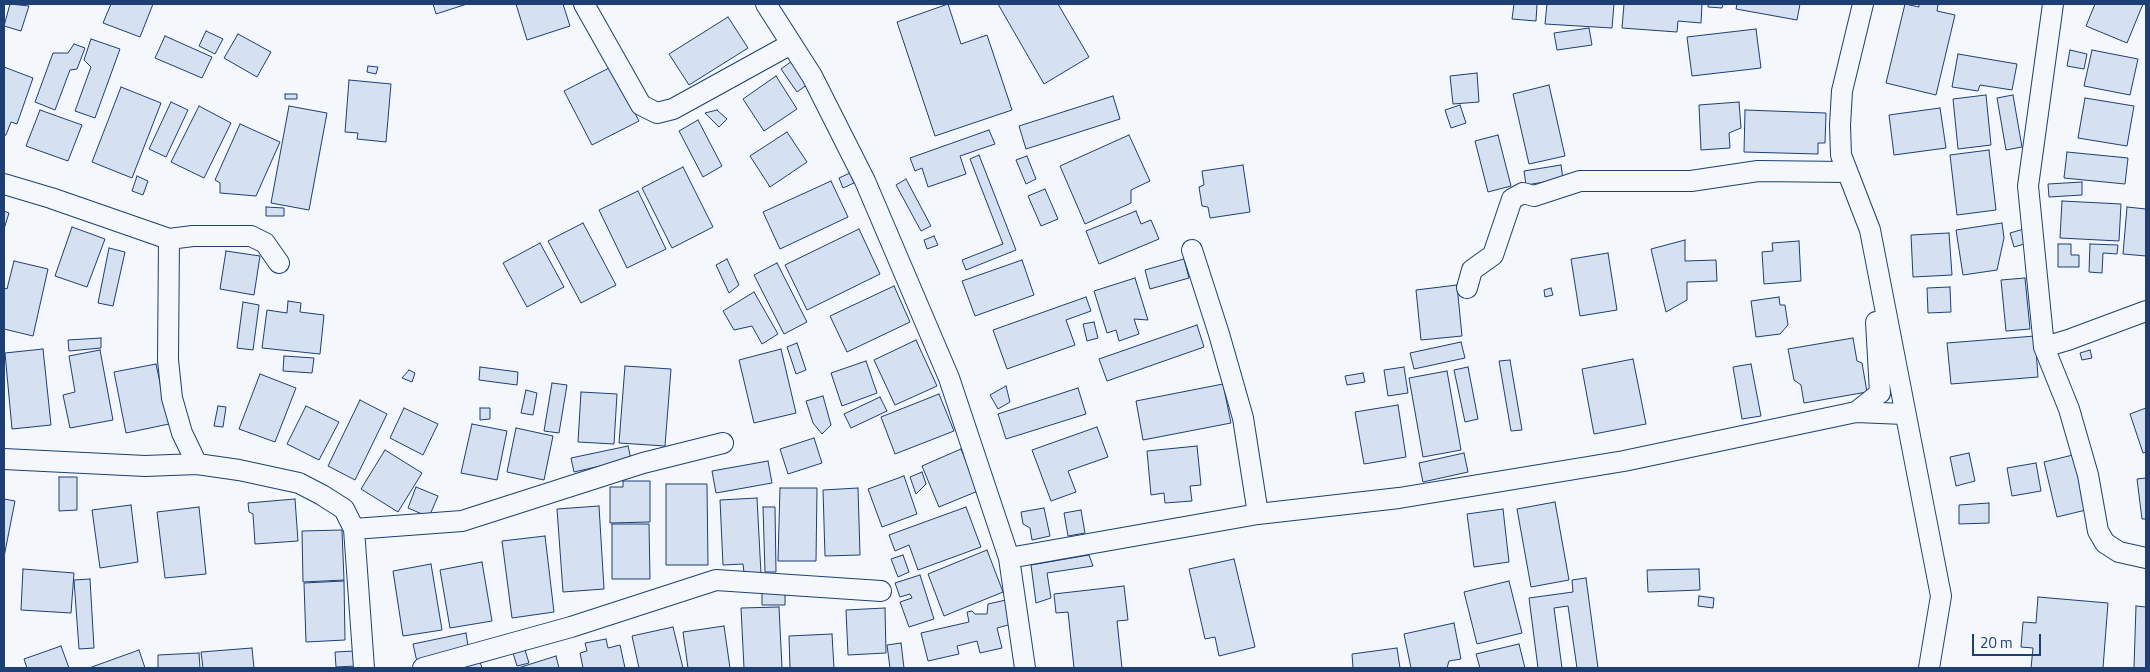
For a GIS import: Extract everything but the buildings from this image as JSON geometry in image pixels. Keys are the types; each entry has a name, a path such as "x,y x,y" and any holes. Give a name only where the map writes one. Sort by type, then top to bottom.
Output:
{"street":[{"path":"584,4 641,106 657,113 673,109 791,44"},
{"path":"766,4 812,76 865,181 941,360 1008,558 1025,668"},
{"path":"1863,4 1842,91 1841,155 1870,230 1904,414 1941,596 1929,668"},
{"path":"2053,4 2028,186 2044,347 2070,409 2088,474 2098,531 2105,544 2119,552 2146,558"},
{"path":"1467,288 1472,270 1493,255 1512,199 1523,193 1534,196 1580,181 1692,181 1758,172 1846,172"},
{"path":"4,184 51,198 169,239 193,236 250,236 265,243 279,263"},
{"path":"1856,412 1880,393 1870,230"},
{"path":"169,239 168,360 172,398 182,432 197,464"},
{"path":"1192,250 1243,418 1258,514"},
{"path":"2044,347 2146,311"},
{"path":"1008,558 1258,514 1399,498 1624,460 1856,412 1904,414"},
{"path":"354,529 462,521 643,463 723,443"},
{"path":"4,459 145,466 197,464 239,470 299,483 322,495 344,509 354,529 364,668"},
{"path":"423,668 571,627 716,580 881,591"}]}
